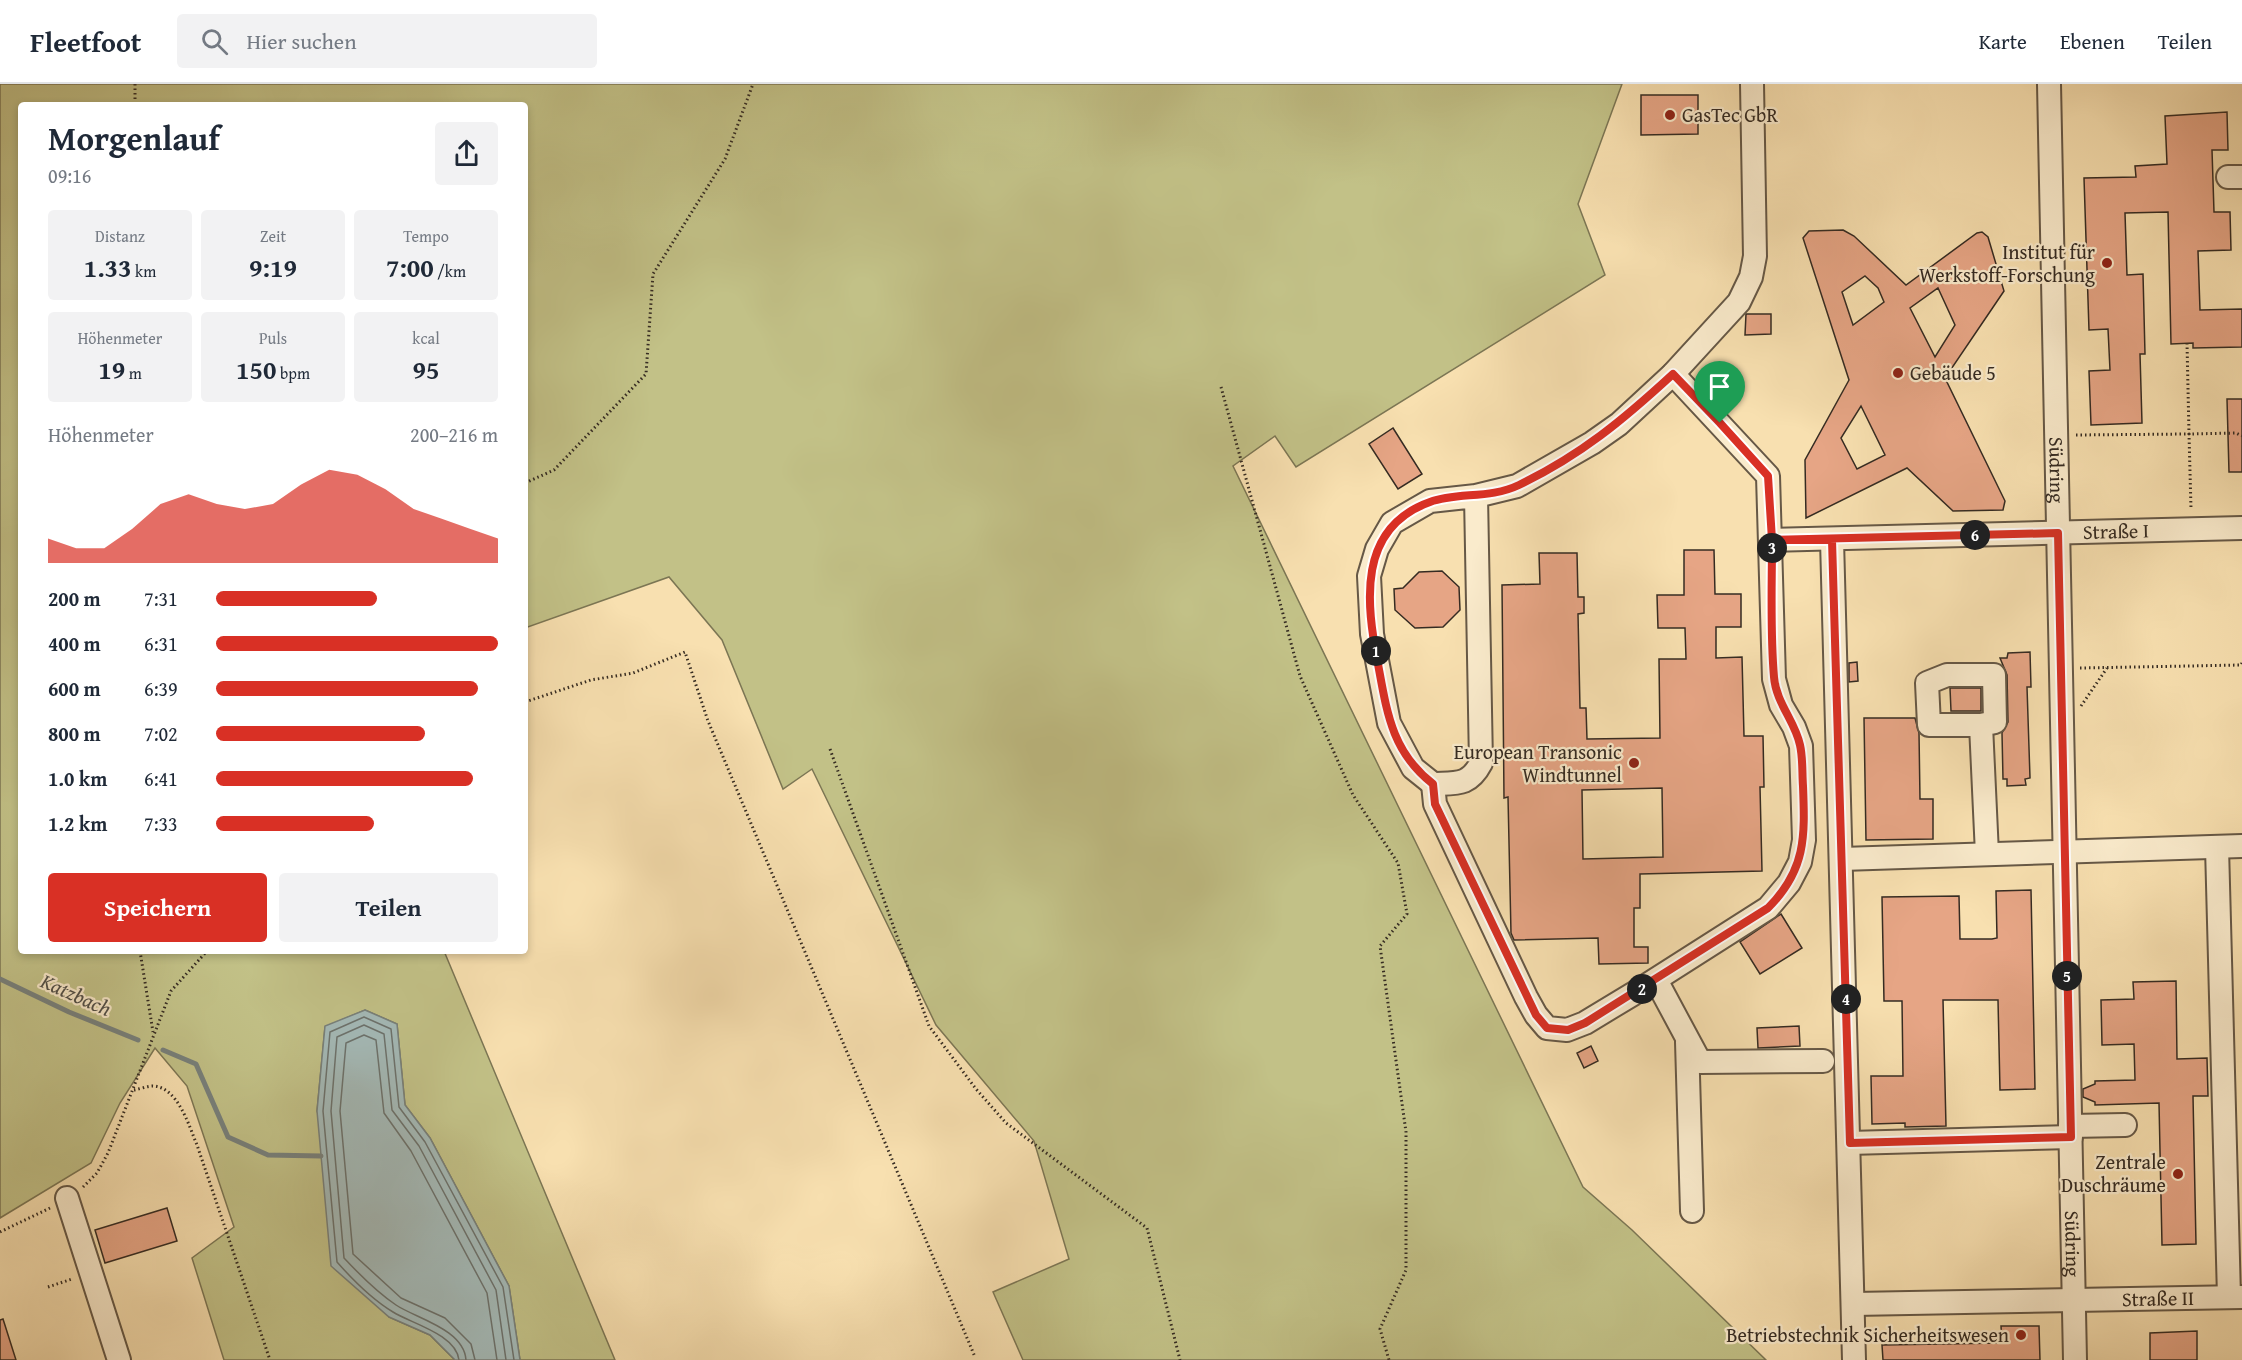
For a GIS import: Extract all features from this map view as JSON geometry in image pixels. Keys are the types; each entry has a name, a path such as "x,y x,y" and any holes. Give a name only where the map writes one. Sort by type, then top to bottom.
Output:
{"street":[{"path":"1476,496 1481,762 1474,776 1460,783 1433,784 1413,768 1389,723 1372,634 1369,576 1377,549 1392,523 1430,501 1476,496 1516,486 1592,443 1619,424 1673,374 1739,302 1751,277 1755,256 1752,84"},
{"name":"Südring","path":"2049,84 2075,1360"},
{"path":"1433,784 1435,804 1449,836 1526,997 1536,1015 1547,1028 1568,1030 1585,1023 1768,908 1789,884 1800,862 1804,840 1801,746 1781,705 1774,679 1772,540 1768,476 1673,374"},
{"name":"Straße I","path":"1772,540 2242,528"},
{"path":"1832,540 1850,1143 1854,1360"},
{"path":"1981,725 1987,854"},
{"path":"1842,859 2242,846"},
{"path":"2217,847 2235,1297"},
{"path":"1656,980 1686,1041 1700,1062 1823,1061"},
{"path":"1686,1041 1692,1210"},
{"path":"1850,1143 2071,1131 2125,1125"},
{"path":"67,1198 118,1360"},
{"name":"Straße II","path":"1854,1304 2235,1297"}],"path":[{"path":"135,84 135,102"},
{"path":"528,482 554,470 646,374 653,274 725,159 753,84"},
{"path":"2187,344 2192,516"},
{"path":"1221,387 1300,676 1353,795 1398,863 1407,914 1380,946 1406,1132 1406,1269 1380,1329 1389,1360"},
{"path":"2056,436 2236,433 2242,436"},
{"path":"528,701 591,680 633,673 685,652 708,721 975,1357"},
{"path":"2074,668 2241,665 2242,663"},
{"path":"2078,710 2107,668"},
{"path":"830,749 929,1026 976,1089 1006,1123 1147,1228 1180,1360"},
{"path":"140,954 154,1035"},
{"path":"0,1232 28,1220 67,1198 81,1189 97,1173 118,1132 171,991 204,954"},
{"path":"134,1090 154,1086 162,1089 172,1096 183,1114 197,1145 270,1360"},
{"path":"48,1287 91,1273"}],"shaded area":[{"path":"0,84 1622,84 1578,204 1605,275 1296,467 1275,436 1233,466 1583,1187 1632,1230 1766,1360 1023,1360 993,1292 1069,1259 1034,1141 936,1025 812,769 783,789 722,640 669,577 528,627 528,102 18,102 18,954 445,954 615,1360 520,1360 509,1286 430,1138 405,1105 397,1024 365,1010 325,1027 317,1111 389,1317 430,1335 455,1360 224,1360 192,1258 234,1227 187,1086 155,1048 120,1103 91,1163 0,1218"}],"water":[{"path":"365,1010 397,1024 405,1105 430,1138 509,1286 520,1360 455,1360 430,1335 389,1317 331,1266 317,1111 325,1026"}],"building":[{"name":"GasTec GbR","path":"1641,95 1698,95 1698,134 1641,135"},
{"name":"Institut für Werkstoff-Forschung","path":"2227,112 2228,150 2212,150 2214,212 2230,212 2231,250 2198,251 2200,310 2242,309 2242,347 2193,348 2193,343 2171,344 2168,212 2125,213 2127,275 2143,274 2145,354 2140,354 2142,423 2091,425 2089,371 2110,370 2108,329 2089,330 2084,178 2136,177 2135,166 2167,164 2165,116"},
{"name":"Gebäude 5","path":"1843,230 1854,236 1906,285 1977,233 1982,232 1988,237 2004,291 1945,378 2005,501 2003,510 1953,511 1907,468 1806,518 1805,460 1849,380 1803,238 1809,231","holes":["1865,276 1878,288 1884,302 1853,325 1842,292","1938,288 1955,325 1935,357 1910,308","1861,406 1885,455 1857,469 1841,438"]},
{"path":"1746,314 1771,314 1771,334 1745,335"},
{"path":"2227,399 2242,399 2242,472 2229,472"},
{"path":"1393,428 1422,474 1398,489 1369,444"},
{"name":"European Transonic Windtunnel","path":"1684,550 1714,550 1715,594 1741,594 1741,627 1716,627 1716,658 1742,657 1744,736 1763,736 1764,787 1760,787 1762,871 1640,874 1640,908 1634,908 1634,947 1648,947 1648,963 1599,964 1598,938 1514,940 1511,933 1508,797 1504,798 1502,585 1540,584 1539,553 1577,553 1578,597 1584,597 1584,613 1578,614 1580,708 1586,708 1587,739 1660,738 1659,659 1686,659 1685,628 1658,628 1657,595 1684,595","holes":["1662,788 1663,857 1583,859 1582,790"]},
{"path":"1442,571 1459,587 1460,610 1443,627 1415,628 1395,610 1394,589 1403,588 1419,572"},
{"path":"2030,652 2031,687 2027,687 2030,778 2025,779 2026,785 2007,786 2007,779 2003,779 2002,733 2008,722 2007,675 2000,658 2007,658 2008,653"},
{"path":"1857,662 1858,681 1849,682 1849,663"},
{"path":"1950,688 1981,688 1981,711 1951,711"},
{"path":"1864,718 1915,718 1919,733 1920,799 1933,799 1933,839 1866,840"},
{"path":"2031,890 2035,1089 2000,1090 1998,1000 1943,1000 1946,1126 1905,1127 1905,1123 1872,1124 1871,1076 1903,1076 1902,1001 1884,1001 1882,897 1959,896 1960,939 1992,939 1997,938 1996,891"},
{"path":"1781,914 1802,948 1760,974 1740,942"},
{"path":"2176,981 2177,1059 2207,1058 2208,1096 2193,1096 2196,1244 2162,1245 2159,1103 2095,1105 2095,1102 2083,1097 2083,1089 2095,1084 2095,1081 2135,1080 2134,1044 2102,1045 2101,1000 2134,999 2133,982"},
{"path":"1799,1026 1800,1046 1758,1048 1757,1028"},
{"path":"1591,1046 1598,1061 1584,1068 1577,1053"},
{"path":"167,1208 177,1241 105,1263 95,1230"},
{"path":"3,1319 16,1360 0,1360 0,1320"},
{"name":"Betriebstechnik Sicherheitswesen","path":"2001,1326 2039,1326 2040,1360 1883,1360 1882,1345 2002,1343"},
{"path":"2197,1331 2197,1360 2150,1360 2150,1333"}],"waterway":[{"name":"Katzbach","path":"0,979 69,1012 138,1040"},
{"name":"Katzbach","path":"163,1050 196,1064 228,1137 268,1155 321,1156"}],"place":[{"name":"GasTec GbR","path":"1670,115"},
{"name":"Institut für Werkstoff-Forschung","path":"2107,263"},
{"name":"Gebäude 5","path":"1898,373"},
{"name":"European Transonic Windtunnel","path":"1634,763"},
{"name":"Zentrale Duschräume","path":"2178,1174"},
{"name":"Betriebstechnik Sicherheitswesen","path":"2021,1335"}],"route":[{"path":"1720,423 1673,374 1619,424 1559,463 1516,486 1476,496 1430,501 1392,523 1377,549 1369,576 1372,634 1389,723 1413,768 1433,784 1435,804 1449,836 1536,1015 1547,1028 1568,1030 1585,1023 1768,908 1789,884 1800,862 1804,840 1801,746 1781,705 1774,679 1772,540 1794,540 1832,540 1850,1143 2071,1137 2058,533 1772,540 1768,476 1720,423"}]}
